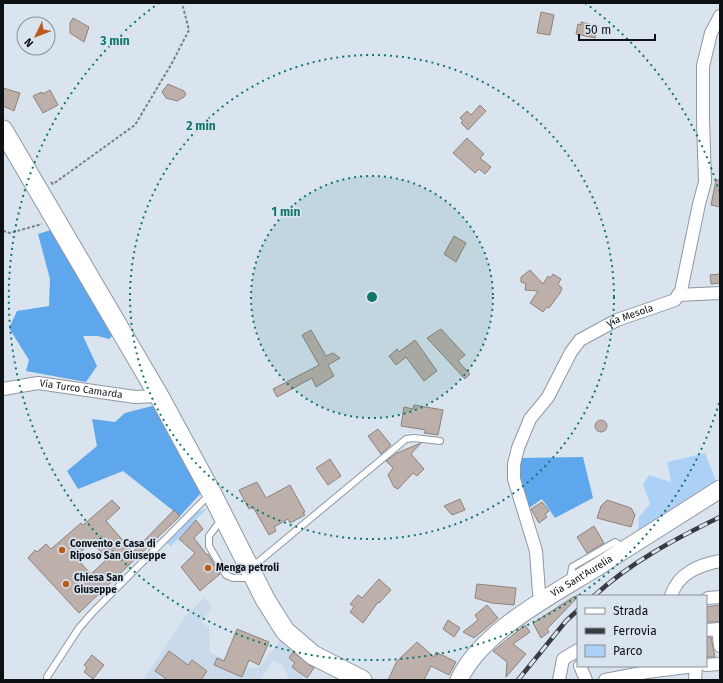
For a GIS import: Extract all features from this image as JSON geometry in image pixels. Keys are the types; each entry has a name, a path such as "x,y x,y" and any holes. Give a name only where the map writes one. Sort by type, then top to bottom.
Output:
{"main road":[{"path":"3,130 159,396 211,492 265,599 285,631 312,655 362,680"},
{"name":"Via Sant'Aurelia","path":"459,680 479,650 494,635 543,600 720,489"}],"street":[{"path":"678,296 681,291 687,269 699,204 705,182 702,120 703,66 711,33 720,16"},
{"path":"678,296 720,293"},
{"name":"Via Mesola","path":"543,600 539,594 536,551 514,479 514,464 518,448 530,419 548,397 571,352 580,340 617,320 675,300 678,296"},
{"name":"Via Turco Camarda","path":"3,389 38,383 135,397 159,396"},
{"path":"671,595 676,585 692,568 720,561"},
{"path":"708,598 720,597"},
{"path":"707,630 719,629 720,646"},
{"path":"559,680 564,659 577,651"},
{"path":"707,665 720,664"},
{"path":"580,667 586,680"},
{"path":"605,680 647,672 687,667"},
{"path":"695,667 695,680"}],"lane":[{"path":"223,517 209,536 209,546 226,575 233,578 252,574 406,439 414,438 440,441"},
{"path":"47,677 79,628 93,612 211,492"}],"path":[{"path":"48,178 53,184 135,125 189,30 182,3"},
{"path":"3,231 10,233 57,220"}],"shaded area":[{"path":"51,230 114,334 109,339 98,336 83,336 97,366 86,382 26,371 29,360 9,328 17,311 49,306 50,279 38,234"},
{"path":"152,406 158,410 201,493 180,516 123,471 78,489 67,471 97,446 92,419 115,422 125,413"},
{"path":"583,457 593,498 555,518 542,499 529,508 519,485 521,458"},
{"path":"205,597 212,608 201,622 209,627 210,652 241,667 259,668 280,640 312,663 301,680 290,680 282,665 273,661 260,680 143,680 187,614"}],"green space":[{"path":"705,453 716,481 638,530 639,517 650,504 643,484 649,475 671,482 667,462"},
{"path":"207,508 171,546 166,542 195,513"}],"building":[{"path":"541,12 554,15 550,35 537,33"},
{"path":"73,18 89,27 84,42 70,33 70,23"},
{"path":"581,22 598,26 595,38 576,34 578,24 581,25"},
{"path":"168,84 184,91 186,94 184,97 177,101 166,98 162,92"},
{"path":"3,88 20,93 14,111 3,106"},
{"path":"50,90 58,105 43,113 33,96 42,92 43,94"},
{"path":"480,105 486,111 468,130 461,123 463,121 460,118 467,111 471,115"},
{"path":"467,138 484,154 480,158 491,167 485,174 479,169 475,173 453,153"},
{"path":"716,180 720,180 720,207 711,205"},
{"path":"454,236 466,243 456,262 444,254"},
{"path":"530,270 543,284 548,276 550,278 553,274 561,279 558,284 562,288 560,293 549,308 547,307 543,312 530,303 538,291 525,290 526,284 521,282 521,277"},
{"path":"720,274 720,283 711,284 710,275"},
{"path":"441,329 465,355 458,361 470,374 465,379 427,338"},
{"path":"311,330 326,356 333,353 340,358 328,365 334,376 316,387 312,378 277,397 273,389 319,365 302,335"},
{"path":"415,340 437,371 424,381 406,357 396,365 389,356 397,349 399,352"},
{"path":"414,405 443,410 438,435 424,433 426,430 401,426 404,407 413,409"},
{"path":"601,420 605,422 607,426 605,430 601,432 597,430 595,426 597,422"},
{"path":"378,429 391,445 381,454 368,436"},
{"path":"421,443 411,454 424,469 417,476 413,473 398,489 394,487 388,475 393,468 386,461 397,453"},
{"path":"330,459 341,476 328,485 316,468"},
{"path":"257,482 266,498 290,485 305,512 303,513 305,515 290,523 288,519 274,527 276,531 269,535 253,507 249,509 239,490"},
{"path":"460,499 465,510 452,515 444,506"},
{"name":"Convento e Casa di Riposo San Giuseppe","path":"112,500 120,508 106,521 133,552 174,510 180,516 79,613 28,558 35,550 37,552 46,544 51,549 81,523 83,525","holes":["92,542 107,559 91,574 75,557"]},
{"path":"607,500 631,508 635,515 631,527 597,518 601,506"},
{"path":"542,502 549,511 545,514 547,517 539,523 531,509"},
{"path":"196,520 203,529 194,538 207,555 208,554 220,574 200,591 181,567 195,553 179,539"},
{"path":"594,526 604,543 587,553 577,537"},
{"path":"379,579 391,590 379,603 378,602 363,623 350,612 354,607 350,604 358,595 362,598"},
{"path":"477,584 516,588 514,605 492,603 475,598"},
{"path":"575,596 577,598 547,629 549,632 541,638 533,623"},
{"path":"487,605 498,618 474,638 463,632 478,620 475,615"},
{"path":"720,605 720,622 707,622 707,607"},
{"path":"448,620 460,628 454,637 443,629"},
{"path":"525,625 530,632 513,644 526,654 506,677 507,662 493,651"},
{"path":"237,629 269,642 259,665 249,660 242,677 214,665 217,658 224,661"},
{"path":"707,637 711,637 715,657 707,657"},
{"path":"417,642 434,657 436,652 456,662 449,675 431,666 424,680 388,680 397,661"},
{"path":"169,651 188,665 192,660 207,671 201,680 168,680 155,671"},
{"path":"293,652 314,668 307,678 292,667 295,663 289,658"},
{"path":"92,655 104,665 93,679 84,672 87,668 84,665"}],"railway":[{"path":"595,595 623,572 654,552 720,517"},
{"path":"518,680 566,621 577,611"}],"place":[{"name":"Convento e Casa di Riposo San Giuseppe","path":"62,550"},
{"name":"Menga petroli","path":"208,568"},
{"name":"Chiesa San Giuseppe","path":"66,584"}]}
